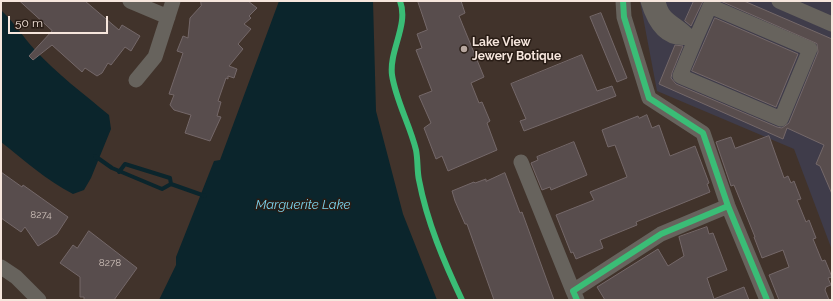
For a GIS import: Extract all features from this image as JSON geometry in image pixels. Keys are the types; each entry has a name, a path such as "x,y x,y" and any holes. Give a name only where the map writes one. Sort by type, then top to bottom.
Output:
{"street":[{"path":"130,1 168,17"},
{"path":"136,80 155,57 173,1"},
{"path":"623,1 624,17 649,98 703,133 728,206 767,300"},
{"path":"648,1 658,24 668,34 679,39 692,39"},
{"path":"658,1 664,17 683,30 692,39"},
{"path":"779,1 832,24"},
{"path":"710,6 810,49 781,119 680,76 692,39 710,6"},
{"path":"521,162 575,295 661,234 728,206"},
{"path":"1,267 16,277 39,300"}],"shaded area":[{"path":"640,1 832,1 832,250 794,149 657,91"}],"water":[{"name":"Marguerite Lake","path":"279,1 373,1 376,111 403,214 437,300 159,300 176,265 176,257 214,161 220,160"},
{"path":"1,10 43,59 109,115 111,129 91,178 84,190 73,194 36,170 1,142"}],"building":[{"path":"20,1 85,1 119,30 122,25 140,36 131,51 125,47 111,65 108,63 102,73 97,76 85,68 82,72 52,45 33,60 29,56 52,31"},
{"path":"201,1 248,1 257,8 249,16 251,18 244,24 251,29 238,44 243,49 229,66 237,69 234,78 228,76 228,79 226,78 218,101 221,102 217,116 221,117 210,141 185,133 191,115 174,110 170,105 174,95 169,94 183,53 177,51 183,36 188,38 190,18 201,6"},
{"path":"418,1 461,1 465,13 459,16 484,77 471,83 479,103 482,102 490,121 487,123 497,150 448,171 442,156 436,159 424,128 431,123 419,96 432,91 416,50 422,48 417,34 427,30"},
{"path":"694,1 703,1 691,26 685,21"},
{"path":"721,1 744,1 832,39 832,194 820,166 816,164 824,145 787,128 783,139 659,84 675,45 683,46 671,78 676,84 777,127 782,128 789,123 818,52 817,44"},
{"path":"601,13 627,78 617,82 590,17"},
{"path":"715,18 798,54 776,107 692,71"},
{"path":"582,55 597,91 612,86 616,96 524,131 520,121 526,119 511,84"},
{"path":"647,115 652,128 659,125 670,156 695,146 709,183 707,184 710,192 636,222 637,225 600,240 603,248 576,259 573,252 571,253 556,215 594,200 590,192 627,177 615,145 608,147 602,130 638,116 639,118"},
{"path":"769,136 784,178 788,176 791,183 794,181 801,199 797,200 806,222 809,220 816,238 813,239 822,261 825,260 832,277 828,278 831,285 826,287 825,290 829,300 779,300 769,275 789,267 783,250 762,258 734,185 731,186 716,142 731,137 735,148"},
{"path":"574,142 587,175 551,190 550,187 542,190 531,163 538,160 537,157"},
{"path":"1,172 22,187 23,185 68,217 57,234 38,246 25,227 21,232 1,218"},
{"path":"505,173 520,213 522,212 554,300 494,300 467,224 465,224 455,201 452,191 474,182 475,183 486,179 486,181"},
{"path":"707,227 709,234 713,233 727,270 707,278 714,299 744,287 749,300 605,300 597,287 658,249 668,266 684,256 679,237"},
{"path":"89,231 137,268 114,300 84,300 84,297 80,297 80,277 60,263 73,245 77,248"}],"waterway":[{"path":"95,156 112,168 162,189 171,184 205,196"},
{"path":"119,172 125,164 170,178 171,184"}],"cycle path":[{"path":"400,1 402,10 401,28 393,56 392,66 394,85 416,150 422,196 431,226 462,300"},
{"path":"623,1 624,17 649,98 703,133 728,206 767,300"},
{"path":"577,300 573,291 661,234 728,206"}],"place":[{"name":"Lake View Jewery Botique","path":"464,49"}]}
